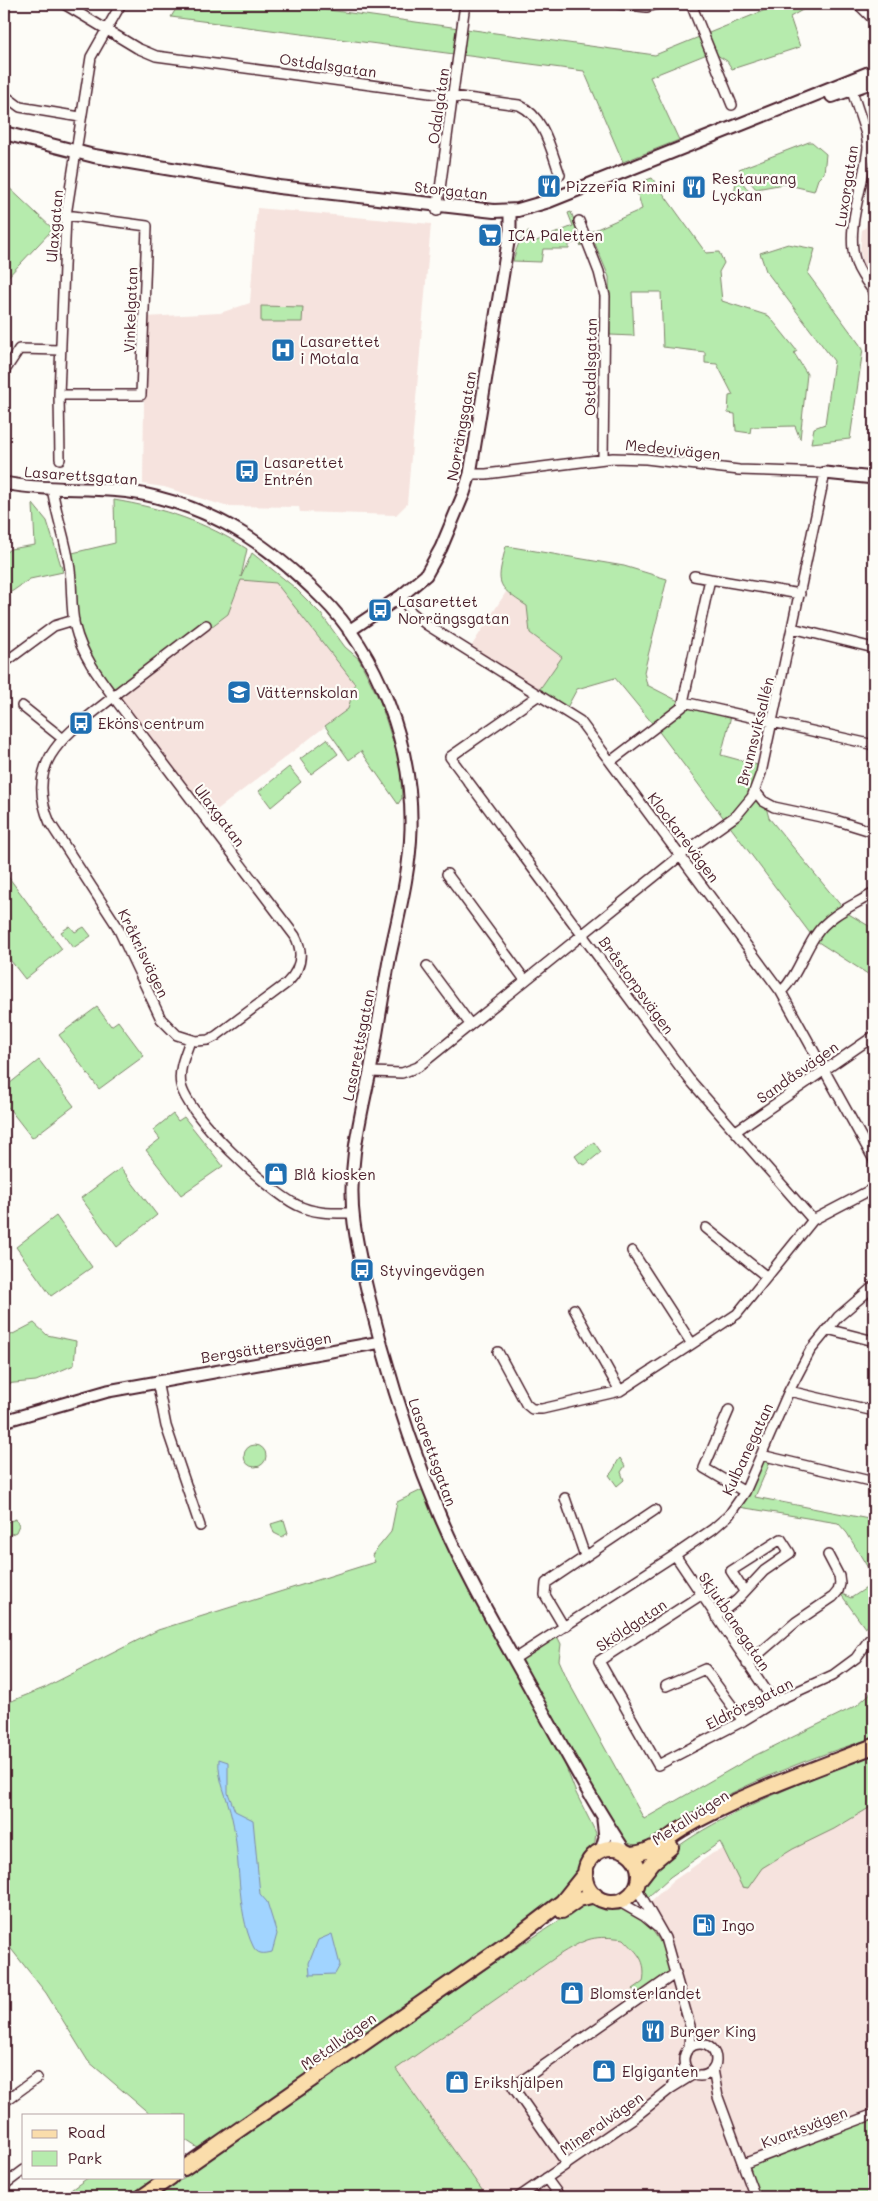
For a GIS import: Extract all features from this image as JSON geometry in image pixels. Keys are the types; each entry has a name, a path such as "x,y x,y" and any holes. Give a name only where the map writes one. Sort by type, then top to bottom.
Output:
{"main road":[{"name":"Storgatan","path":"4,139 75,155 278,193 511,214 546,208 828,97 874,71"},
{"name":"Storgatan","path":"850,86 874,81"},
{"name":"Storgatan","path":"4,133 75,155"},
{"name":"Metallvägen","path":"627,1852 640,1854 649,1851 697,1821 766,1790 874,1746"},
{"name":"Metallvägen","path":"637,1884 652,1862 668,1848 766,1790"},
{"path":"615,1848 627,1852 637,1866 637,1884 627,1898 608,1902 595,1896 588,1885 586,1872 590,1860 601,1851 615,1848"},
{"name":"Metallvägen","path":"185,2167 511,1941 562,1902 586,1872"},
{"name":"Metallvägen","path":"511,1941 558,1914 576,1901 595,1896"},
{"path":"142,2197 170,2178"}],"street":[{"name":"Ostdalsgatan","path":"64,4 144,52 156,56 511,103 528,110 541,125 560,175"},
{"name":"Ulaxgatan","path":"60,459 59,395 66,215 91,57 121,4"},
{"name":"Odalgatan","path":"438,208 465,4"},
{"path":"619,4 647,7 658,4"},
{"path":"692,4 732,105"},
{"path":"858,4 874,20"},
{"name":"Luxorgatan","path":"850,86 864,126 868,147 853,233 853,252 859,270 874,292"},
{"path":"4,95 20,107 80,117"},
{"name":"Norrängsgatan","path":"349,631 420,581 433,564 459,507 470,474 511,214"},
{"name":"Vinkelgatan","path":"59,395 141,395 147,226 66,215"},
{"name":"Ostdalsgatan","path":"579,221 600,272 605,296 603,459"},
{"path":"4,372 19,349 61,350"},
{"name":"Medevivägen","path":"470,474 486,474 603,459 646,460 739,470 874,478"},
{"name":"Brunnsviksallén","path":"370,1072 393,1074 408,1072 680,855 737,815 748,803 755,791 772,723 825,474"},
{"name":"Lasarettsgatan","path":"4,483 138,493 186,506 222,520 254,539 296,572 327,602 349,631 371,667 390,711 403,757 410,809 408,864 370,1072 354,1147 353,1212 362,1270 381,1342 412,1444 441,1518 479,1596 514,1659 603,1818 627,1852"},
{"name":"Ulaxgatan","path":"52,488 70,566 74,620 87,658 113,697 295,936 301,951 298,969 287,983 223,1032 208,1040 190,1041"},
{"path":"694,576 800,594"},
{"path":"610,761 682,707 710,579"},
{"name":"Klockarevägen","path":"401,596 411,612 420,620 580,721 782,992 874,1160"},
{"path":"4,663 54,626 74,620"},
{"path":"113,697 206,625"},
{"path":"792,628 874,648"},
{"name":"Bråstorpsvägen","path":"539,695 450,756 689,1079 813,1220"},
{"name":"Kråkrisvägen","path":"113,697 62,738 49,756 43,775 42,797 46,814 55,833 117,926 161,1019 175,1034 190,1041"},
{"path":"684,702 874,745"},
{"path":"22,706 62,738"},
{"path":"755,791 774,807 835,820 874,832"},
{"path":"447,874 525,980"},
{"path":"782,992 821,928 837,915 874,893"},
{"path":"427,966 470,1024"},
{"name":"Sandåsvägen","path":"736,1131 874,1036"},
{"path":"190,1041 180,1071 183,1093 228,1149 266,1183 296,1205 322,1212 353,1212"},
{"path":"498,1352 526,1404 532,1409 542,1409 620,1391 737,1314 813,1220 874,1188"},
{"path":"706,1228 767,1277"},
{"path":"632,1251 692,1344"},
{"name":"Kulbanegatan","path":"514,1659 675,1555 724,1520 745,1492 789,1391 810,1351 827,1329 874,1286"},
{"path":"574,1309 620,1391"},
{"path":"827,1329 874,1341"},
{"name":"Bergsättersvägen","path":"4,1421 85,1396 157,1381 341,1351 381,1342"},
{"path":"157,1381 166,1426 200,1526"},
{"path":"789,1391 874,1411"},
{"path":"729,1410 704,1468 745,1492"},
{"path":"761,1455 874,1482"},
{"path":"565,1498 586,1556"},
{"path":"564,1627 545,1595 545,1586 548,1581 655,1510"},
{"path":"716,1617 737,1600 764,1570 790,1553 780,1539 731,1571 744,1591"},
{"name":"Skjutbanegatan","path":"675,1555 774,1702"},
{"path":"747,1664 796,1622 833,1597 838,1591 840,1584 839,1576 828,1555"},
{"name":"Sköldgatan","path":"658,1765 599,1661 701,1595"},
{"name":"Eldrörsgatan","path":"658,1765 743,1721 774,1702 814,1686 846,1667 865,1648 869,1640"},
{"path":"666,1686 705,1669 743,1721"},
{"name":"Lasarettsgatan","path":"601,1851 604,1837 603,1818"},
{"path":"637,1884 665,1938 676,1972 690,2026 689,2049"},
{"path":"618,1901 644,1916 660,1930"},
{"path":"567,2164 512,2087 676,1972"},
{"path":"690,2026 703,2044 715,2054 713,2069 718,2097 755,2197"},
{"path":"703,2044 697,2044 689,2049 685,2055 685,2065 718,2097"},
{"name":"Mineralvägen","path":"670,2089 685,2065"},
{"path":"697,2075 708,2073 713,2069"},
{"name":"Mineralvägen","path":"519,2197 635,2117 670,2089 697,2075"},
{"path":"4,2102 37,2078"},
{"name":"Kvartsvägen","path":"743,2164 874,2114"},
{"path":"4,2184 22,2171"},
{"path":"546,2178 560,2197"}],"shaded area":[{"path":"874,188 874,283 863,265 860,250 862,230 866,227"},
{"name":"Lasarettet i Motala","path":"257,208 431,224 407,504 396,515 300,512 299,507 225,506 164,487 143,484 145,317 220,313 250,303"},
{"name":"Vätternskolan","path":"241,580 276,583 355,684 348,709 205,819 115,700 228,614"},
{"path":"506,592 527,606 530,633 562,657 535,696 469,650"},
{"path":"874,1787 874,2115 757,2197 487,2197 396,2069 562,1953 650,1902 673,1881 713,1853"}],"green space":[{"path":"179,4 285,4 655,55 780,4 813,4 790,17 800,47 732,69 727,61 712,52 650,77 679,140 623,162 584,71 171,17"},
{"path":"812,142 826,154 824,173 818,179 814,191 784,184 756,189 739,169"},
{"path":"737,175 751,194 733,201"},
{"path":"652,178 706,253 719,252 724,263 719,272 722,301 769,316 797,351 794,353 807,374 800,439 795,426 751,427 750,433 736,431 735,414 728,413 729,396 733,395 717,364 705,363 705,352 663,347 661,292 632,292 634,336 610,335 609,277 590,232 642,209 635,184"},
{"path":"4,183 53,229 4,281"},
{"path":"571,212 583,243 581,246 577,241 569,245 569,249 543,249 541,262 513,261 520,241 528,231 534,242 573,226 568,213"},
{"path":"788,244 815,249 808,274 863,349 850,439 811,443 814,428 825,424 834,361 766,271 760,253"},
{"path":"261,306 303,307 302,322 261,322"},
{"path":"114,500 149,507 183,517 231,539 247,549 241,577 252,553 294,587 321,614 345,647 359,659 380,701 400,764 402,798 398,804 361,751 349,760 325,726 348,709 355,684 276,583 241,580 228,614 115,700 71,618 68,554 115,543"},
{"path":"33,504 47,521 63,572 30,579 4,597 4,554 10,549 35,545"},
{"path":"506,546 624,566 667,579 644,672 647,685 686,705 731,716 721,755 765,767 755,799 766,807 769,818 847,913 874,929 874,978 815,940 657,729 615,678 577,689 564,713 535,696 562,657 530,633 527,606 503,588 500,576"},
{"path":"327,739 338,754 311,774 300,759"},
{"path":"289,767 301,782 271,807 259,791"},
{"path":"4,871 62,949 25,979 4,952"},
{"path":"70,926 75,932 84,927 91,936 73,948 61,932"},
{"path":"97,1007 111,1026 118,1021 144,1056 99,1089 59,1035"},
{"path":"39,1060 74,1106 32,1138 4,1102 4,1088"},
{"path":"173,1114 178,1121 184,1117 223,1166 181,1195 146,1150 160,1139 153,1130"},
{"path":"594,1142 601,1152 585,1165 580,1163 575,1156"},
{"path":"121,1168 157,1215 117,1247 81,1198"},
{"path":"56,1216 92,1267 51,1296 16,1247"},
{"path":"34,1323 47,1335 76,1341 74,1365 36,1381 4,1384 4,1336 11,1335"},
{"path":"255,1445 263,1448 266,1456 263,1464 255,1467 247,1464 244,1456 247,1448"},
{"path":"620,1458 625,1466 621,1472 624,1480 617,1486 609,1475"},
{"path":"762,1459 771,1460 755,1497 874,1520 874,1578 847,1533 838,1523 739,1507"},
{"path":"428,1487 514,1658 557,1636 561,1644 559,1660 569,1683 644,1819 754,1756 856,1706 874,1690 874,1738 802,1762 730,1794 686,1817 642,1847 627,1843 550,1726 576,1793 596,1833 594,1848 579,1872 551,1906 201,2150 185,2140 185,2114 150,2114 88,2061 46,1993 4,1940 4,1704 44,1688 158,1630 375,1562 372,1555 391,1532 397,1502"},
{"path":"16,1519 19,1525 16,1532 7,1536 4,1523"},
{"path":"284,1520 288,1533 282,1537 274,1533 271,1524"},
{"path":"874,1583 874,1622 865,1628 840,1593 851,1598"},
{"path":"874,1753 874,1805 762,1868 748,1888 742,1887 720,1842 670,1877 648,1897 644,1893 651,1872 672,1851 704,1830 741,1810"},
{"path":"594,1903 620,1909 641,1918 659,1940 667,1957 669,1965 666,1976 637,1996 633,1989 643,1982 644,1968 637,1953 629,1944 624,1939 605,1937 585,1941 562,1953 396,2069 487,2197 156,2197 509,1953 585,1904"},
{"path":"874,2115 874,2197 757,2197 745,2164"},
{"path":"88,2178 160,2178 132,2197 61,2197"}],"water":[{"path":"219,1759 228,1762 228,1793 235,1811 253,1820 260,1894 267,1902 277,1934 272,1952 264,1953 257,1951 248,1932 241,1900 235,1833 221,1781"},
{"path":"332,1934 340,1965 335,1974 310,1975 309,1963 318,1940"}],"place":[{"name":"Pizzeria Rimini","path":"549,186"},
{"name":"Restaurang Lyckan","path":"694,187"},
{"name":"ICA Paletten","path":"490,235"},
{"name":"Lasarettet i Motala","path":"283,350"},
{"name":"Lasarettet Entrén","path":"247,471"},
{"name":"Lasarettet Norrängsgatan","path":"380,610"},
{"name":"Vätternskolan","path":"239,692"},
{"name":"Eköns centrum","path":"81,723"},
{"name":"Blå kiosken","path":"276,1174"},
{"name":"Styvingevägen","path":"362,1270"},
{"name":"Ingo","path":"704,1925"},
{"name":"Blomsterlandet","path":"572,1993"},
{"name":"Burger King","path":"653,2031"},
{"name":"Elgiganten","path":"604,2071"},
{"name":"Erikshjälpen","path":"457,2082"}]}
